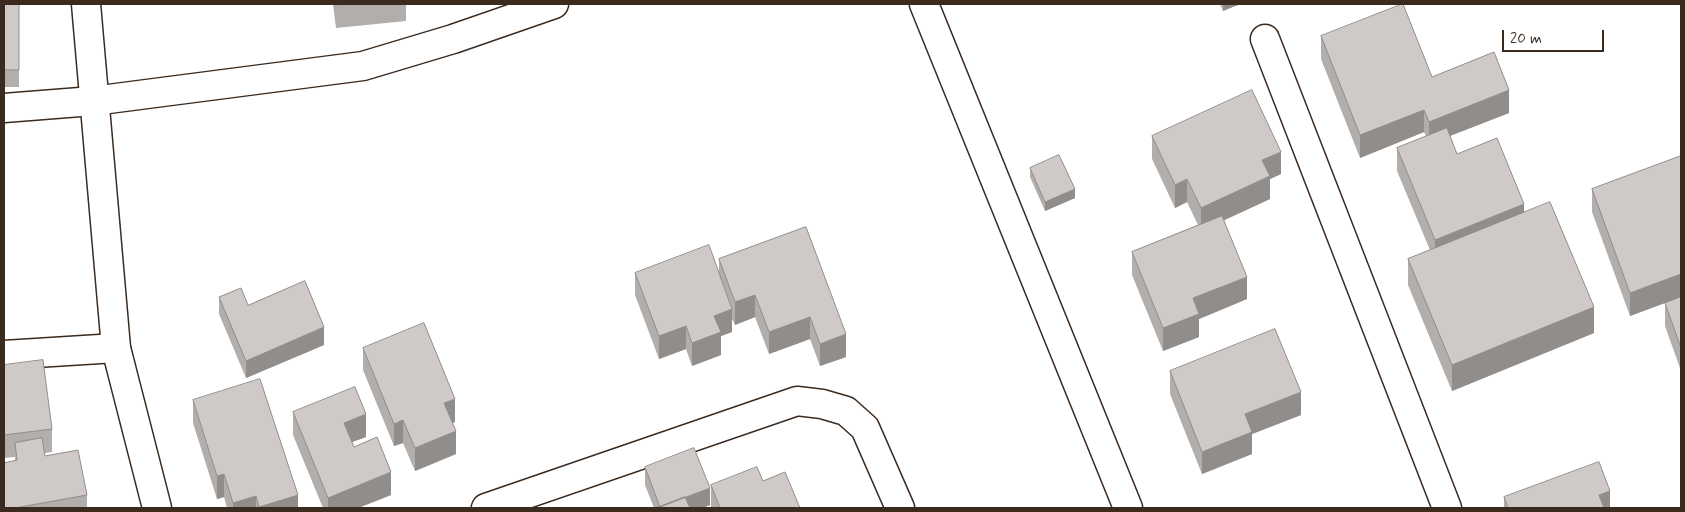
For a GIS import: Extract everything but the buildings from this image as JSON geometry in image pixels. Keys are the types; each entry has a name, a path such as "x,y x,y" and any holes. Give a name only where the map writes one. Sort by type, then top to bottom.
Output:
{"street":[{"path":"86,4 116,348 157,508"},
{"path":"4,108 93,101 363,66 453,39 554,4"},
{"path":"924,4 1128,508"},
{"path":"1265,39 1447,508"},
{"path":"4,354 116,348"},
{"path":"486,508 797,401 822,404 846,411 865,428 900,508"}]}
